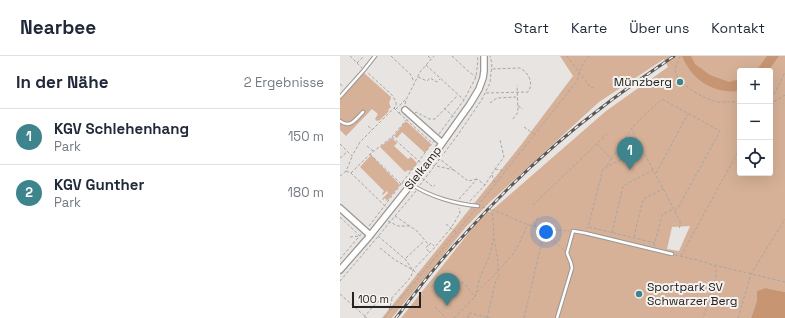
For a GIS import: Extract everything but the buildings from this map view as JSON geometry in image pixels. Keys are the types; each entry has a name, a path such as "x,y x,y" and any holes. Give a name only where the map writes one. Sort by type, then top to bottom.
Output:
{"street":[{"name":"Sielkamp","path":"340,270 384,218 391,213 409,184 428,162 469,105 479,89 483,78 484,56"},
{"path":"405,107 410,115 442,143"},
{"path":"340,208 370,235"}],"lane":[{"path":"340,96 365,71 375,56"},
{"path":"340,121 342,123 352,123 363,112"},
{"path":"409,184 458,204 478,206"},
{"path":"557,318 572,268 567,253 573,231 672,254"}],"path":[{"path":"350,56 395,98 397,104 395,109"},
{"path":"357,63 364,56"},
{"path":"391,56 411,75 415,82"},
{"path":"428,56 431,60"},
{"path":"340,176 346,170 360,142 406,99 418,77 434,56"},
{"path":"452,56 477,77"},
{"path":"438,136 464,100 477,77 477,56"},
{"path":"567,56 591,88 594,87"},
{"path":"384,318 478,206 535,135 577,81 579,71 584,61 589,56"},
{"path":"680,56 675,71 678,77 688,88 701,96 718,102 737,102"},
{"path":"398,63 401,60"},
{"path":"461,65 465,62"},
{"path":"426,65 464,100"},
{"path":"406,71 410,68"},
{"path":"485,94 528,92 531,88 530,79 520,68 492,69"},
{"path":"434,73 437,70"},
{"path":"773,95 785,72"},
{"path":"418,77 426,81 430,78 437,82 440,78"},
{"path":"446,84 449,81"},
{"path":"340,84 346,90"},
{"path":"513,119 518,112 517,85"},
{"path":"502,93 502,98"},
{"path":"351,173 373,151 392,136 410,115 416,112 429,119 435,119 457,94"},
{"path":"773,102 785,95"},
{"path":"490,102 497,98 517,97"},
{"path":"399,113 405,107 406,99"},
{"path":"585,233 588,227 603,169 606,168 632,129 631,128 662,99 720,131 675,211"},
{"path":"560,102 563,105"},
{"path":"518,106 523,109"},
{"path":"445,108 453,116"},
{"path":"395,109 432,144"},
{"path":"655,174 688,114"},
{"path":"368,126 372,130"},
{"path":"524,127 535,135"},
{"path":"632,129 680,221 679,229"},
{"path":"533,205 609,132"},
{"path":"392,136 421,164"},
{"path":"367,228 435,140"},
{"path":"340,295 354,305 366,317 377,302 392,298 410,277 412,270 435,247 451,228 460,213 485,185 504,157 500,140"},
{"path":"340,144 352,156"},
{"path":"597,144 611,159"},
{"path":"367,146 373,151"},
{"path":"606,168 642,149"},
{"path":"340,158 347,151"},
{"path":"681,256 737,153"},
{"path":"370,154 402,184"},
{"path":"438,159 468,181 477,179 485,185"},
{"path":"428,162 434,166 455,171"},
{"path":"384,167 388,166"},
{"path":"493,168 505,171"},
{"path":"346,170 385,205 391,213 418,231 429,245 431,243 435,247"},
{"path":"612,233 623,186 653,170"},
{"path":"392,175 396,174"},
{"path":"491,175 495,184"},
{"path":"423,179 433,187 435,185"},
{"path":"460,213 458,201 477,179"},
{"path":"402,184 403,182 409,184"},
{"path":"426,187 430,184"},
{"path":"633,238 643,200 663,189"},
{"path":"478,206 535,226 573,231"},
{"path":"468,318 469,313 488,318 496,280 500,276 498,274 493,217 490,209"},
{"path":"653,250 662,215 673,209"},
{"path":"535,226 538,216"},
{"path":"340,217 362,238"},
{"path":"384,218 398,226 409,226"},
{"path":"738,318 751,274 785,219"},
{"path":"446,224 456,232"},
{"path":"454,318 513,254 528,224"},
{"path":"588,227 655,243"},
{"path":"340,259 362,233"},
{"path":"350,238 360,236"},
{"path":"378,236 405,259 412,270"},
{"path":"474,297 480,277 489,257 494,236"},
{"path":"524,318 543,236 554,241 567,253"},
{"path":"405,259 425,240"},
{"path":"429,245 426,248 430,252"},
{"path":"380,248 395,260 420,276"},
{"path":"672,254 785,282"},
{"path":"703,318 717,271 713,265"},
{"path":"430,287 440,278 452,278 465,284 474,297"},
{"path":"389,313 392,298"},
{"path":"435,307 446,318"}],"shaded area":[{"path":"560,56 785,56 785,292 766,288 757,300 751,318 401,318 487,211 490,212 606,111 668,67 664,59 599,102 490,202 466,227 392,318 382,318 521,145 573,76","holes":["690,226 679,251 667,249 672,227"]},
{"path":"682,56 691,56 695,64 710,75 729,82 737,80 737,91 712,88 691,72"},
{"path":"767,56 779,56 770,68 758,68"},
{"path":"364,73 391,97 389,103 391,107 380,120 377,121 375,119 378,114 372,109 346,136 340,130 340,123 347,125 354,123 364,112 363,110 351,122 343,122 340,119 340,99"},
{"path":"405,122 407,122 431,144 425,153 402,132 397,138 394,136"},
{"path":"392,138 397,143 394,146 408,159 411,157 417,163 411,171 408,170 405,172 380,147"},
{"path":"371,155 400,185 387,201 385,198 383,200 382,199 388,193 387,191 383,195 382,194 384,191 360,167"},
{"path":"766,288 785,292 785,318 751,318 757,300 757,291"}],"railway":[{"path":"396,318 429,275 456,244 497,199 532,166 549,150 622,92 674,56"}],"place":[{"name":"Münzberg","path":"680,82"},
{"name":"KGV Schlehenhang","path":"630,170"},
{"name":"Sportpark SV Schwarzer Berg","path":"639,294"},
{"name":"KGV Gunther","path":"447,306"}]}
